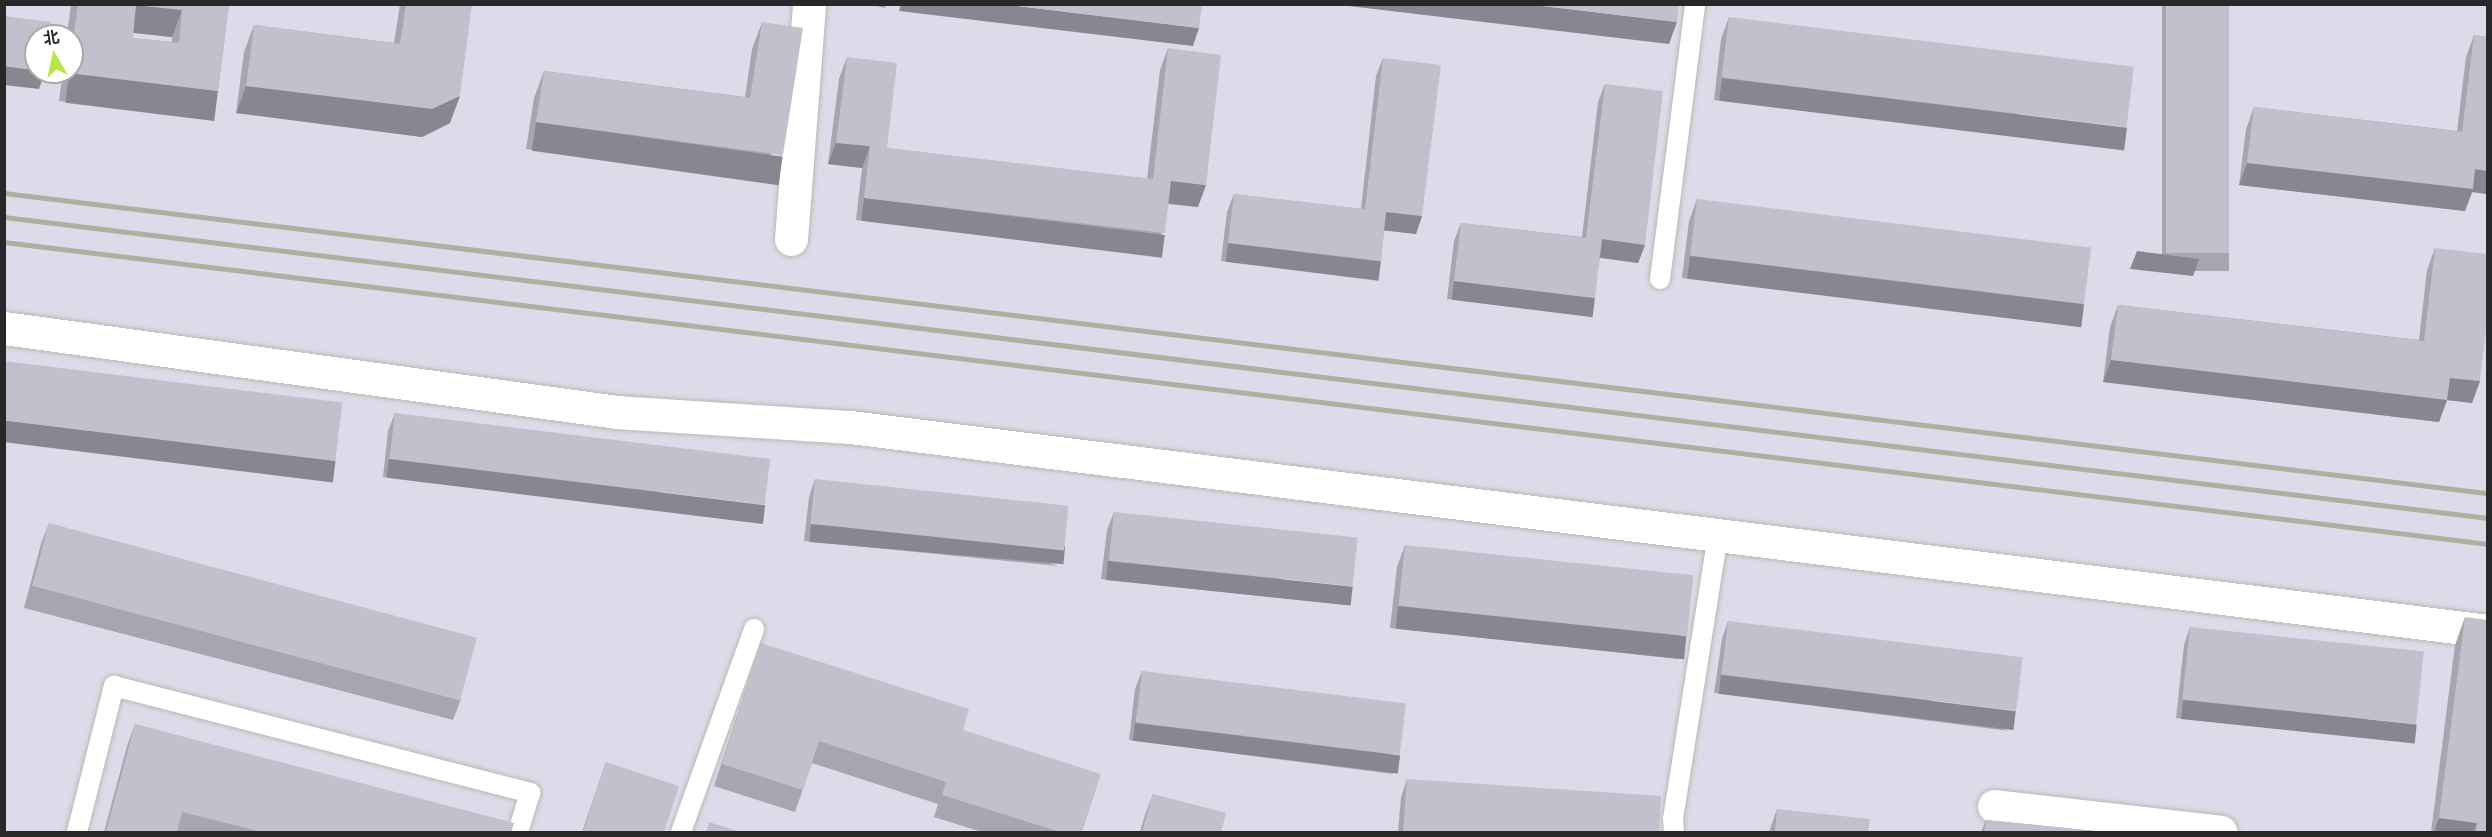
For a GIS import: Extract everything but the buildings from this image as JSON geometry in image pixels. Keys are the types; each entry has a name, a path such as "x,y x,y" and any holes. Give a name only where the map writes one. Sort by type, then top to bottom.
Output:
{"street":[{"path":"791,239 809,4"},
{"path":"4,328 617,412 850,427 2487,631"},
{"path":"1994,806 2221,832"}],"lane":[{"path":"1660,279 1695,4"},
{"path":"1674,832 1673,819 1718,535"},
{"path":"681,832 754,629"},
{"path":"77,832 114,686 530,793 518,832"}],"railway":[{"path":"4,193 2488,493"},
{"path":"4,217 2488,518"},
{"path":"4,242 2488,544"}]}
